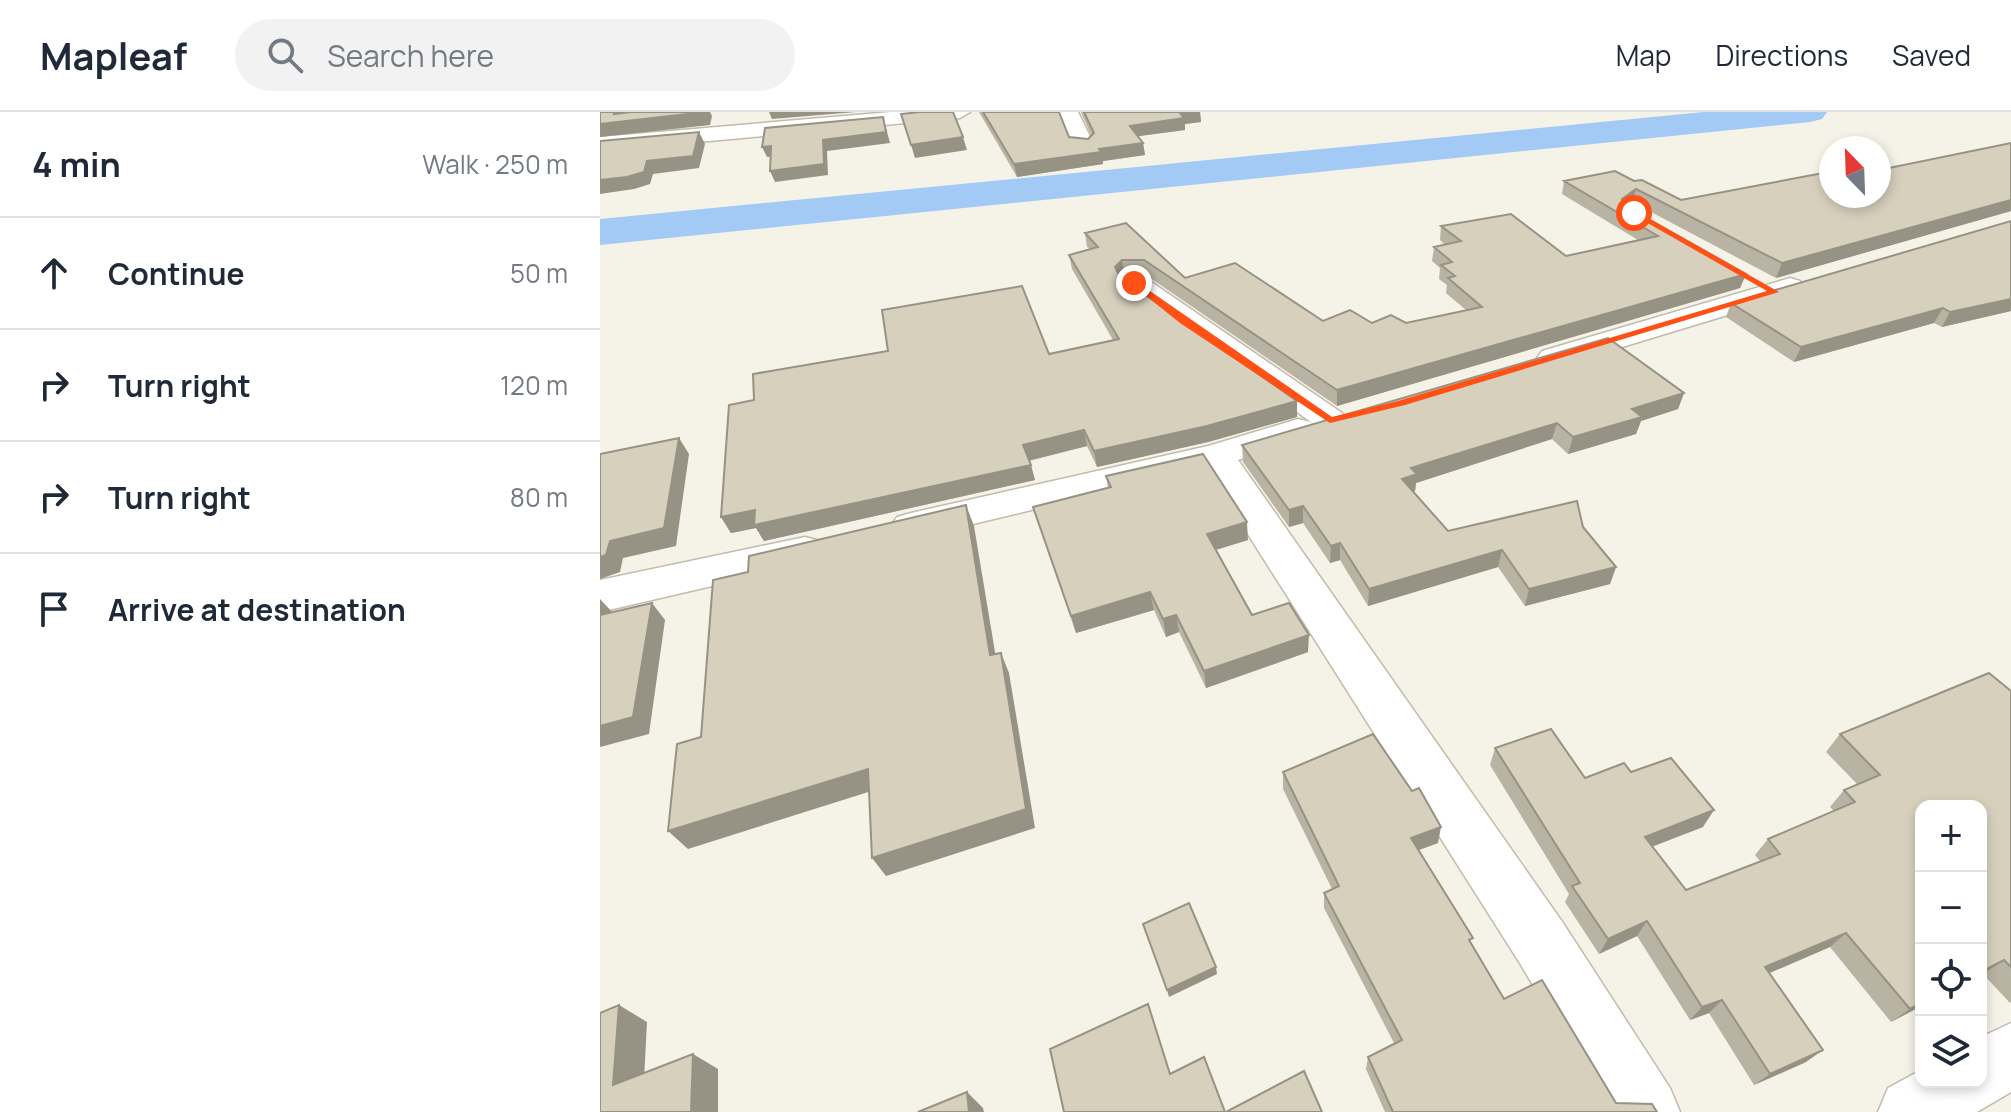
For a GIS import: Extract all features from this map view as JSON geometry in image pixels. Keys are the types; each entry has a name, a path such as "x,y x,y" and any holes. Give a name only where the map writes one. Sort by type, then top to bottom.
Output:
{"street":[{"path":"666,137 682,112"},
{"path":"600,144 960,112"},
{"path":"1068,112 1082,143"},
{"path":"1736,270 1774,292"},
{"path":"1521,367 1819,279"},
{"path":"880,534 1216,455 1344,417 1184,322 1134,283"},
{"path":"1216,455 1542,944 1646,1112"},
{"path":"600,596 835,544"},
{"path":"1987,1070 2011,1056"},
{"path":"1912,1112 1954,1088"}],"building":[{"path":"600,112 614,114 705,112 600,124"},
{"path":"953,112 963,137 911,145 901,114"},
{"path":"983,112 1059,112 1069,137 1088,139 1094,133 1084,112 1189,112 1180,113 1184,118 1130,126 1143,143 1014,164"},
{"path":"883,117 886,132 823,140 824,164 770,171 771,146 762,147 765,128"},
{"path":"699,132 693,156 647,161 644,172 600,180 600,141"},
{"path":"2011,143 2011,200 1782,263 1636,189 1622,199 1627,207 1746,274 1337,390 1144,260 1122,260 1115,267 1120,277 1297,401 1207,426 1094,451 1084,430 1023,445 1031,465 754,525 755,510 721,517 729,405 754,400 753,374 888,351 882,310 1022,286 1049,354 1119,339 1069,255 1098,247 1085,233 1126,223 1185,278 1235,263 1323,321 1350,310 1372,323 1391,315 1406,323 1482,307 1448,278 1455,276 1441,265 1452,262 1434,247 1461,241 1441,226 1511,214 1566,256 1658,236 1564,181 1615,171 1634,181 1642,180 1681,200 1819,174 1819,208 1891,208 1891,168"},
{"path":"2011,221 2011,299 1950,312 1943,308 1801,347 1731,303"},
{"path":"1608,338 1684,393 1632,409 1642,417 1573,437 1557,423 1411,468 1417,474 1402,479 1448,531 1577,501 1583,527 1616,567 1529,589 1502,550 1369,589 1340,543 1331,546 1303,506 1289,510 1242,445"},
{"path":"679,438 664,528 610,541 606,555 600,557 600,454"},
{"path":"1203,454 1247,522 1207,534 1252,615 1289,603 1309,635 1204,671 1176,615 1163,619 1150,592 1071,616 1033,507 1111,487 1106,476"},
{"path":"966,505 990,655 1001,653 1026,809 872,858 868,769 668,831 677,744 701,737 713,580 748,572 749,556"},
{"path":"652,603 633,717 600,726 600,615"},
{"path":"1989,673 2011,691 2011,967 2004,960 1987,969 1987,800 1915,800 1915,1006 1910,1009 1846,933 1765,967 1823,1050 1770,1074 1722,1000 1702,1007 1647,921 1608,939 1572,886 1580,883 1495,748 1551,729 1585,778 1624,763 1631,772 1671,758 1714,810 1645,837 1686,890 1780,854 1768,839 1855,802 1844,790 1880,775 1840,734"},
{"path":"1373,734 1412,791 1419,788 1441,827 1411,838 1473,938 1469,940 1504,999 1542,980 1616,1103 1652,1104 1657,1112 1393,1112 1368,1057 1402,1040 1324,893 1339,886 1283,772"},
{"path":"1189,903 1216,967 1167,990 1143,924"},
{"path":"1148,1004 1170,1074 1204,1057 1225,1112 1064,1112 1050,1049"},
{"path":"619,1005 613,1085 693,1054 691,1112 600,1112 600,1013"},
{"path":"1304,1071 1322,1112 1226,1112"},
{"path":"967,1092 969,1112 918,1112"}],"waterway":[{"path":"600,232 1810,112"}],"route":[{"path":"1134,283 1184,322 1330,420 1401,403 1774,292 1634,213"}]}
